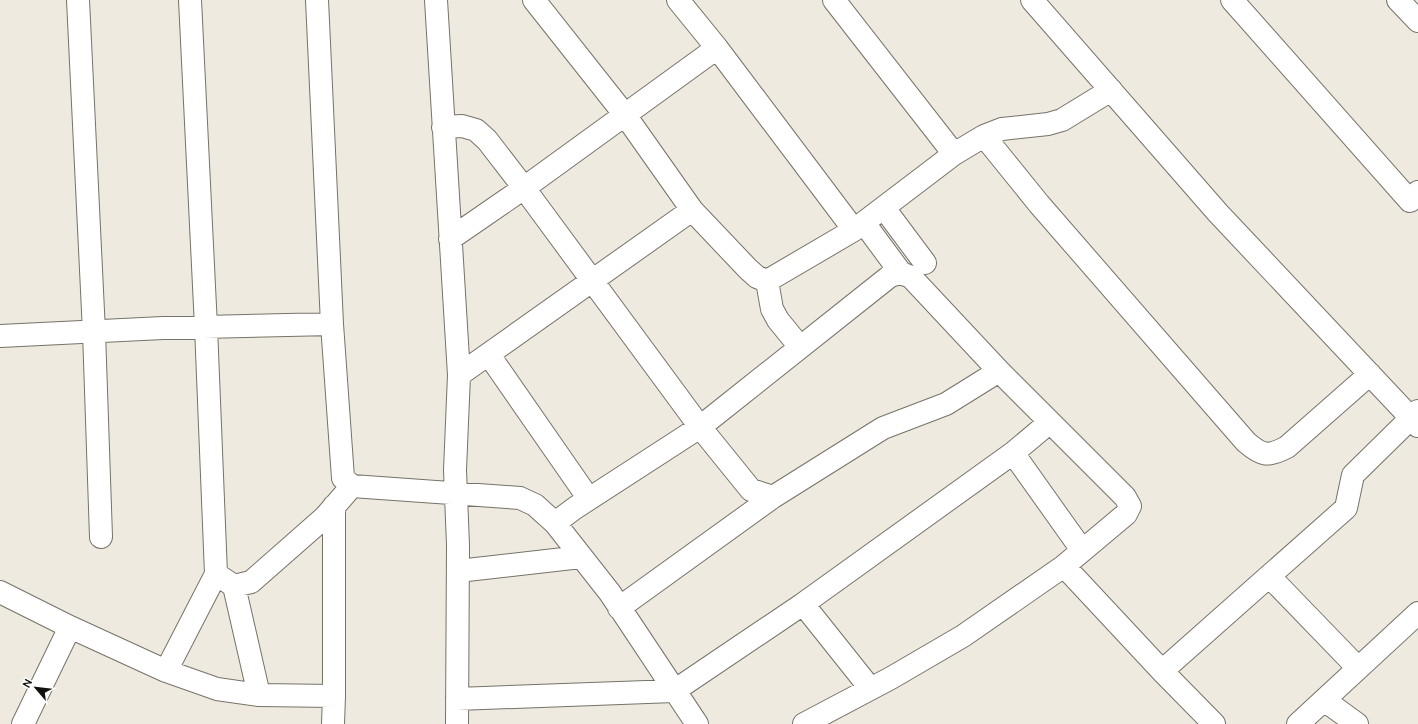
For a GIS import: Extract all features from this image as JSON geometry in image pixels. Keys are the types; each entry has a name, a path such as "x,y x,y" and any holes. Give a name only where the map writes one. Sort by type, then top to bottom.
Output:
{"street":[{"path":"78,0 94,332 101,537"},
{"path":"166,671 216,574 190,0"},
{"path":"317,0 332,324 343,478 352,486 520,498 536,505 555,523 619,608 697,724"},
{"path":"436,0 459,375 456,494 458,571 457,724"},
{"path":"534,0 625,115 692,210 748,269 757,277 767,281"},
{"path":"678,0 859,227 900,273 911,277 999,371 1126,497 1130,506 1126,514 1064,566 963,636 892,678 870,688 804,724"},
{"path":"834,0 954,154"},
{"path":"1032,0 1218,213 1370,374 1416,418 1353,475 1346,508 1162,672"},
{"path":"1232,0 1415,201"},
{"path":"1398,0 1418,20"},
{"path":"450,239 524,188 717,48"},
{"path":"767,281 859,227 954,154 984,136 1002,129 1048,124 1062,120 1111,90"},
{"path":"443,127 462,126 476,130 487,140 700,427 751,490 773,497"},
{"path":"984,136 1039,204 1246,442 1259,453 1273,454 1287,447 1370,374"},
{"path":"884,208 925,263"},
{"path":"459,375 593,282 692,210"},
{"path":"555,523 700,427 890,276 900,273"},
{"path":"767,281 772,309 800,347"},
{"path":"0,336 206,327 332,324"},
{"path":"489,354 590,499"},
{"path":"619,608 773,497 883,428 946,404 999,371"},
{"path":"457,699 674,691 803,604 1013,453 1050,422"},
{"path":"1013,453 1082,550"},
{"path":"234,586 251,582 325,517 352,486"},
{"path":"333,724 334,506"},
{"path":"458,571 581,557"},
{"path":"1064,566 1162,672 1214,724"},
{"path":"216,574 234,586 259,695"},
{"path":"1269,576 1358,668"},
{"path":"0,592 70,627 166,671 217,689 259,695 334,696"},
{"path":"803,604 870,688"},
{"path":"1298,724 1358,668 1415,622"},
{"path":"24,724 70,627"},
{"path":"1324,700 1357,724"}]}
